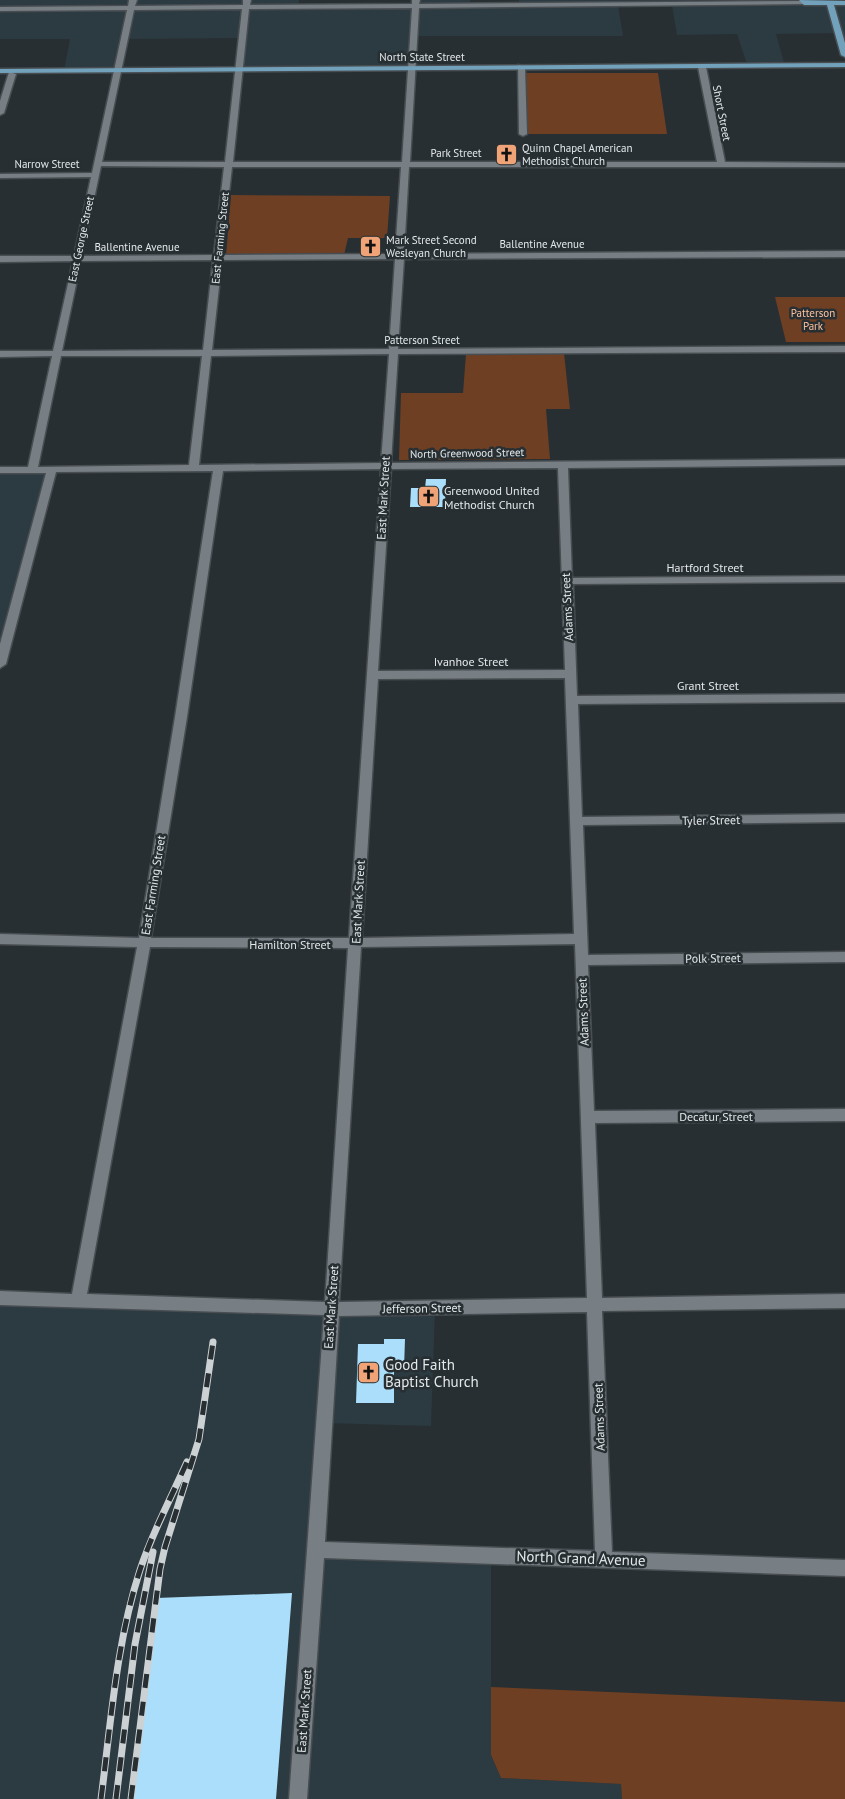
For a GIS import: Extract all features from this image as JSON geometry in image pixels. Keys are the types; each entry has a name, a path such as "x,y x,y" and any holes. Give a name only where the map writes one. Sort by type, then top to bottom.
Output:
{"main road":[{"path":"804,2 845,3"},
{"path":"830,4 845,54"},
{"name":"North State Street","path":"0,71 845,65"}],"street":[{"path":"0,9 132,4 804,2"},
{"name":"East Mark Street","path":"298,1799 316,1550 373,675 384,466 416,3"},
{"name":"East George Street","path":"32,470 132,4"},
{"name":"East Farming Street","path":"194,468 246,4"},
{"path":"520,67 523,134"},
{"name":"Short Street","path":"702,67 721,164"},
{"path":"0,113 12,74"},
{"name":"Park Street","path":"97,164 845,165"},
{"name":"Narrow Street","path":"0,176 95,175"},
{"name":"Ballentine Avenue","path":"0,259 845,254"},
{"name":"Patterson Street","path":"0,354 845,349"},
{"name":"North Greenwood Street","path":"0,470 845,462"},
{"name":"Adams Street","path":"562,465 604,1559"},
{"name":"East Farming Street","path":"78,1300 144,944 181,717 218,468"},
{"path":"0,664 52,470"},
{"name":"Hartford Street","path":"566,581 845,578"},
{"name":"Ivanhoe Street","path":"373,675 570,674"},
{"name":"Grant Street","path":"571,700 845,698"},
{"name":"Tyler Street","path":"576,822 845,818"},
{"name":"Hamilton Street","path":"0,940 144,944 355,944 580,938"},
{"name":"Polk Street","path":"581,960 845,957"},
{"name":"Decatur Street","path":"586,1117 845,1115"},
{"name":"Jefferson Street","path":"0,1298 331,1309 845,1301"},
{"name":"North Grand Avenue","path":"316,1550 845,1568"}],"shaded area":[{"path":"0,0 299,0 298,7 413,6 414,0 470,0 470,6 519,6 519,0 693,0 693,4 761,3 760,0 845,0 845,47 839,33 776,34 785,66 748,67 737,34 677,35 672,5 618,5 623,36 414,36 410,68 239,70 242,38 124,39 118,71 64,71 70,39 0,39"},
{"path":"0,469 54,469 0,671"},
{"path":"0,1298 435,1308 431,1426 322,1423 311,1546 491,1553 491,1755 501,1778 621,1784 622,1799 0,1799"}],"green space":[{"path":"525,73 658,73 667,134 527,134"},
{"path":"231,195 390,196 387,238 348,238 344,255 226,256"},
{"name":"Patterson Park","path":"775,297 845,297 845,342 786,342"},
{"path":"564,353 570,409 546,409 550,459 399,460 401,393 463,393 466,354"},
{"path":"491,1687 845,1702 845,1799 622,1799 621,1784 501,1778 491,1755"}],"building":[{"name":"Quinn Chapel American Methodist Church","path":"500,149 513,149 513,159 500,159"},
{"name":"Greenwood United Methodist Church","path":"426,479 446,479 445,507 410,507 411,488 425,488"},
{"name":"Good Faith Baptist Church","path":"384,1339 405,1339 404,1369 394,1369 394,1403 356,1403 358,1344 384,1344"},
{"path":"292,1593 276,1799 131,1799 156,1598"}],"railway":[{"path":"131,1799 160,1569 165,1547 199,1439 213,1342"},
{"path":"101,1799 115,1683 132,1598 150,1543 187,1462"},
{"path":"116,1799 135,1644 153,1552"}],"place":[{"name":"Quinn Chapel American Methodist Church","path":"506,154"},
{"name":"Mark Street Second Wesleyan Church","path":"370,246"},
{"name":"Greenwood United Methodist Church","path":"428,497"},
{"name":"Good Faith Baptist Church","path":"369,1373"}]}
